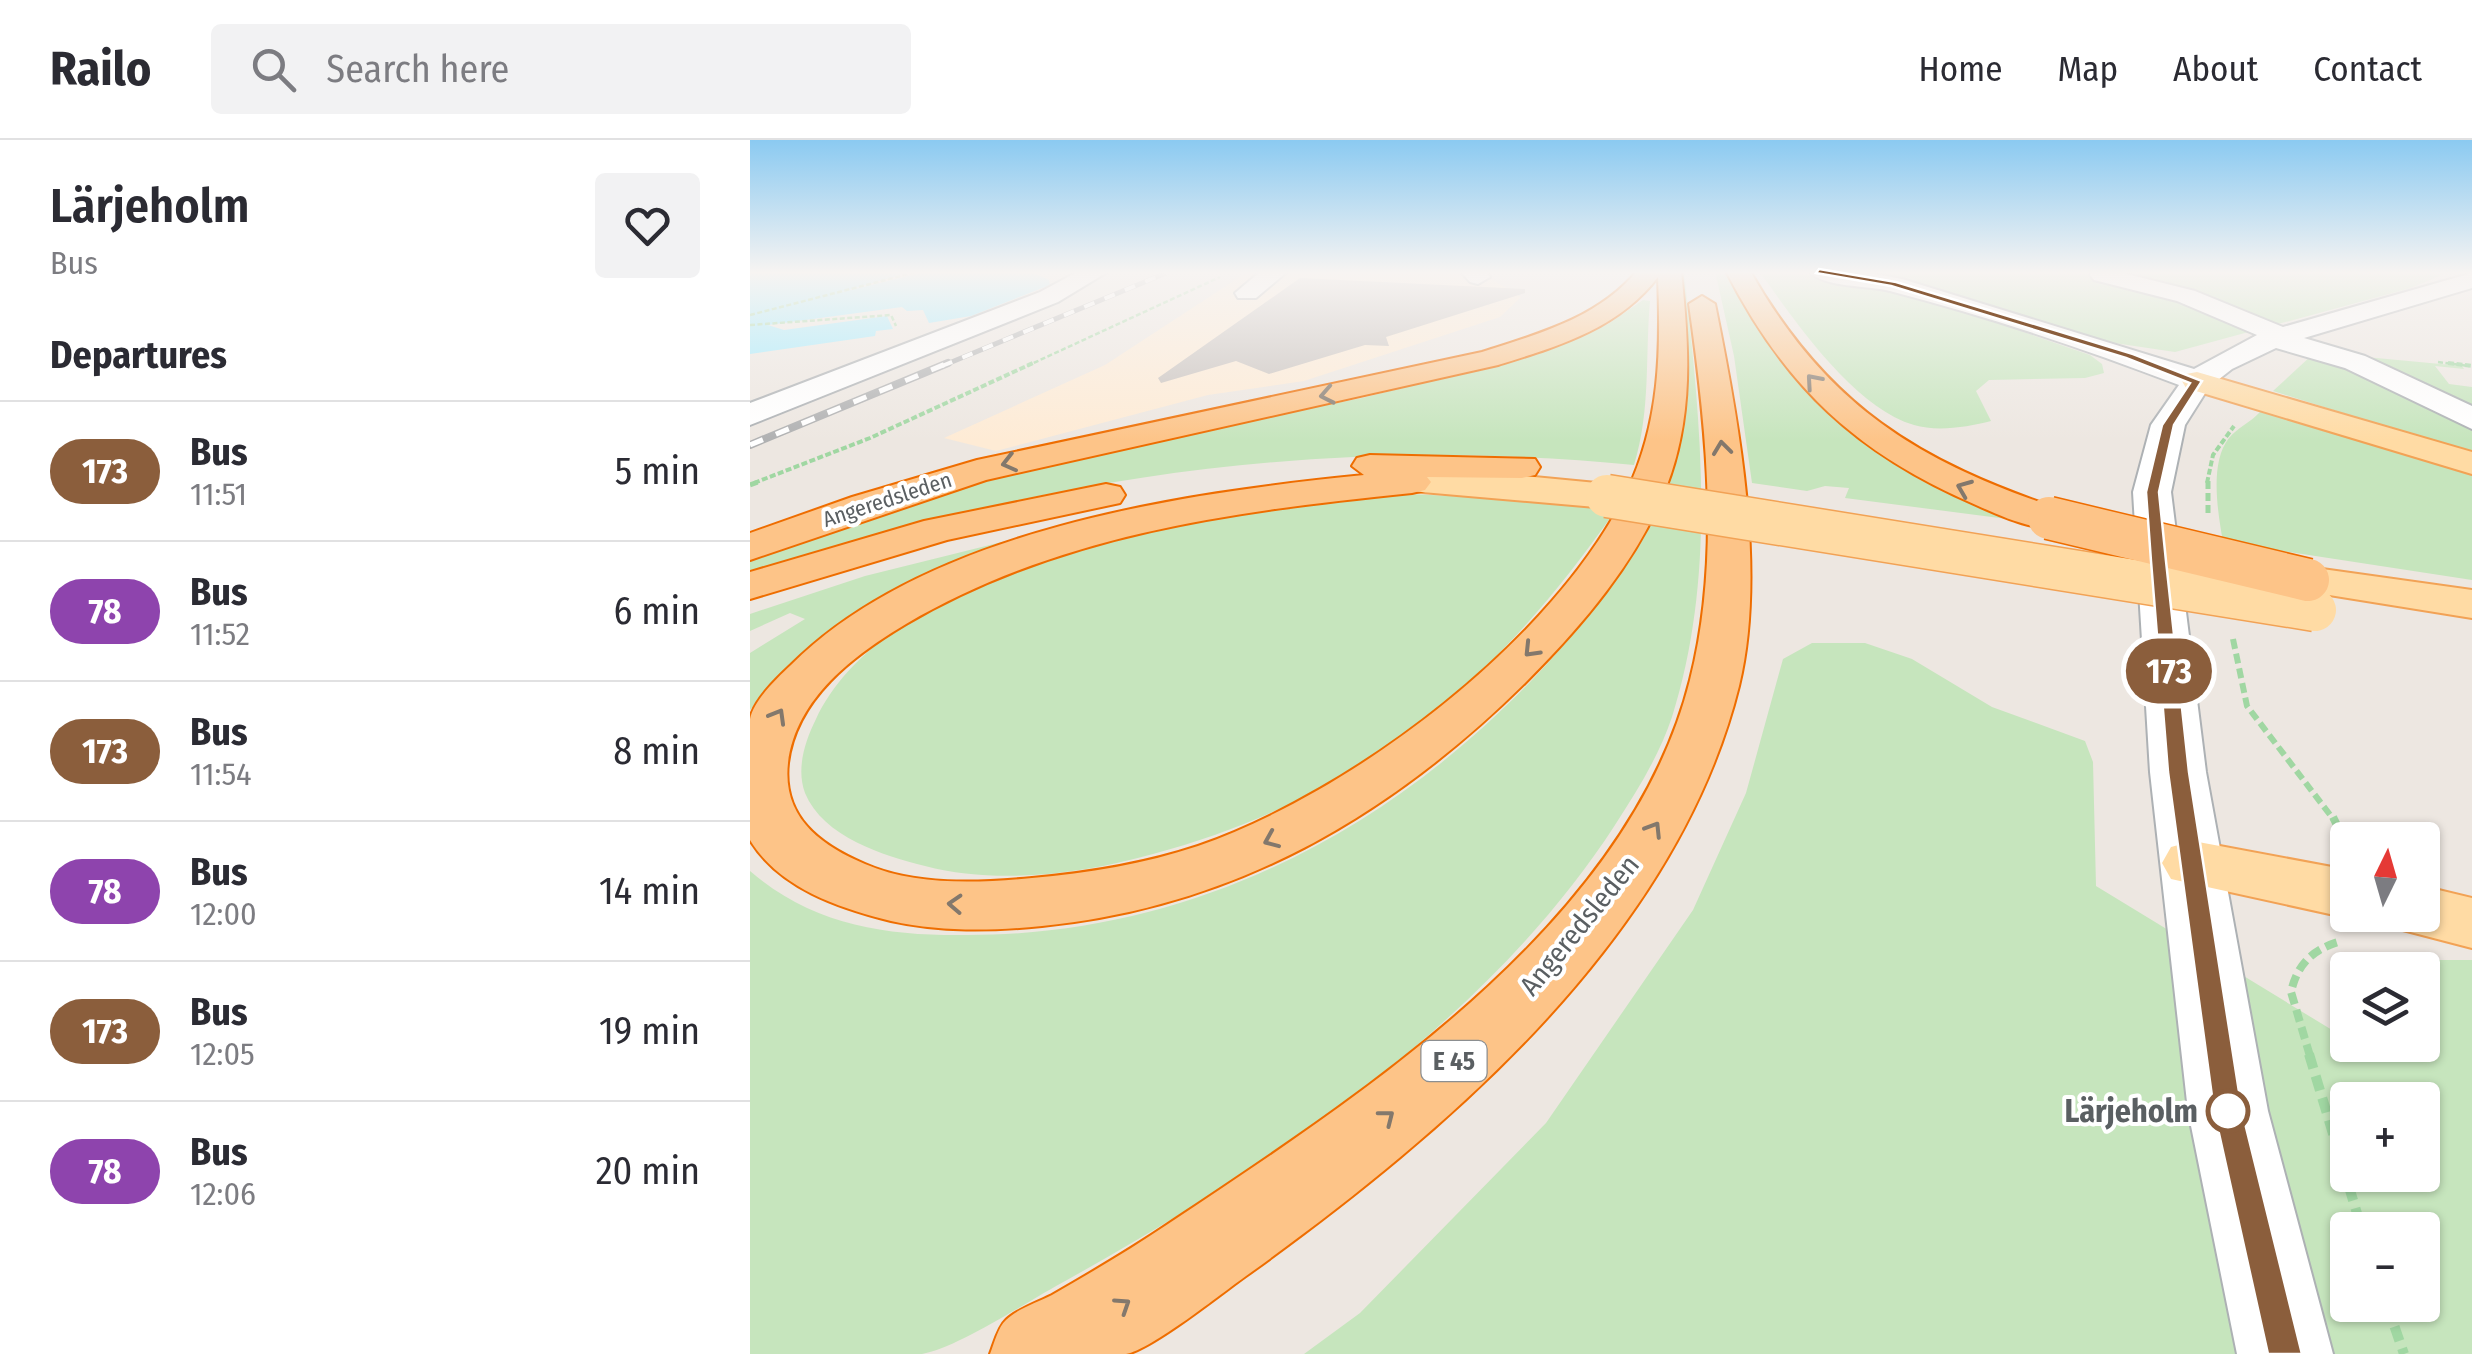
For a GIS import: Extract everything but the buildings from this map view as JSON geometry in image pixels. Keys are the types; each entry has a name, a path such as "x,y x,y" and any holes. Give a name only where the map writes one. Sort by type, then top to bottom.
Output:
{"highway":[{"name":"Angeredsleden","path":"750,547 977,471 1414,377 1504,354 1571,328"},
{"path":"1412,482 1241,500 1137,519 1027,551 924,594 836,649 789,697 762,754 756,784 764,818 788,848 844,882 906,899 986,906 1083,897 1161,881 1229,858 1341,805 1418,754 1476,704 1547,633 1594,576 1627,526 1656,465 1681,328"},
{"name":"Angeredsleden","path":"1038,1354 1091,1326 1242,1229 1424,1088 1506,1013 1570,946 1621,880 1662,817 1688,764 1714,682 1726,576 1724,467 1699,328"},
{"path":"1756,328 1794,359 1863,432 1955,485 2049,518 2312,595"},
{"path":"750,586 938,530 1124,492 1329,468 1431,464 1522,467"},
{"path":"750,601 970,536 1110,507 1226,490 1412,482"}],"main road":[{"path":"2196,381 2472,462"},
{"path":"1522,467 1611,487 2059,566 2466,611"},
{"path":"1412,482 1611,487"},
{"path":"2193,863 2330,910"},
{"path":"2440,915 2472,923"}],"street":[{"path":"750,415 971,328"},
{"path":"2038,328 2196,381"},
{"path":"2257,328 2355,362 2472,419"},
{"path":"2285,1354 2228,1111 2178,772 2152,492 2168,425 2196,381 2222,363 2278,337 2311,328"}],"path":[{"path":"750,485 870,438 1110,328"},
{"path":"2334,932 2294,972 2291,992 2357,1212"},
{"path":"2393,1322 2404,1354"}],"shaded area":[{"path":"1162,328 1467,328 1304,381 1208,395 996,451 944,438 1105,365"}],"green space":[{"path":"1599,328 1649,328 1643,424 1634,465 1519,457 1406,456 1296,460 1186,472 969,511 750,574 750,559 995,477 1362,398 1522,358"},
{"path":"1672,328 1690,328 1699,439 1700,551 1696,607 1672,717 1654,759 1615,825 1563,897 1504,964 1439,1026 1295,1139 1143,1236 954,1343 922,1354 750,1354 750,871 800,904 853,924 909,933 968,935 1052,930 1133,916 1211,893 1286,862 1357,822 1424,776 1487,724 1546,665 1604,596 1642,539 1655,511"},
{"path":"1728,328 1764,328 1804,386 1849,432 1928,482 2015,520 1845,498 1849,488 1825,486 1807,491 1752,483"},
{"path":"1801,328 2010,328 2090,355 2102,364 2104,373 2085,378 1989,380 1976,391 1991,421 1932,428 1914,425 1870,401 1829,362"},
{"path":"2057,328 2265,328 2175,352 2094,340"},
{"path":"2312,355 2472,426 2472,454 2273,391"},
{"path":"2355,356 2462,366 2464,369 2435,366 2449,384 2472,387 2472,408"},
{"path":"2260,412 2291,417 2472,473 2472,580 2223,542 2217,488 2219,461 2229,438"},
{"path":"1409,494 1535,500 1615,511 1569,574 1470,681 1417,727 1359,767 1296,801 1228,830 1153,854 1069,872 1010,876 953,872 874,850 826,822 805,793 802,765 808,736 857,662 918,615 994,577 1080,547 1169,524 1258,509"},
{"path":"1078,523 943,574 858,616 782,673 750,710 750,653 805,619 790,613 750,631 750,614 865,576"},
{"path":"1812,643 1865,643 1912,659 1992,707 2085,741 2093,762 2096,886 2330,1029 2330,1062 2440,1062 2440,960 2472,960 2472,1354 1304,1354 1360,1313 1546,1123 1693,910 1746,793 1783,659"}],"water":[{"path":"750,328 893,329 876,331 875,336 750,354"}],"railway":[{"path":"942,366 1034,328"},
{"path":"750,445 948,363"}],"bus line":[{"name":"173","path":"2036,328 2196,381 2168,425 2152,492 2178,772 2202,943 2228,1111 2285,1354"}],"place":[{"name":"Lärjeholm","path":"2228,1111"}]}
